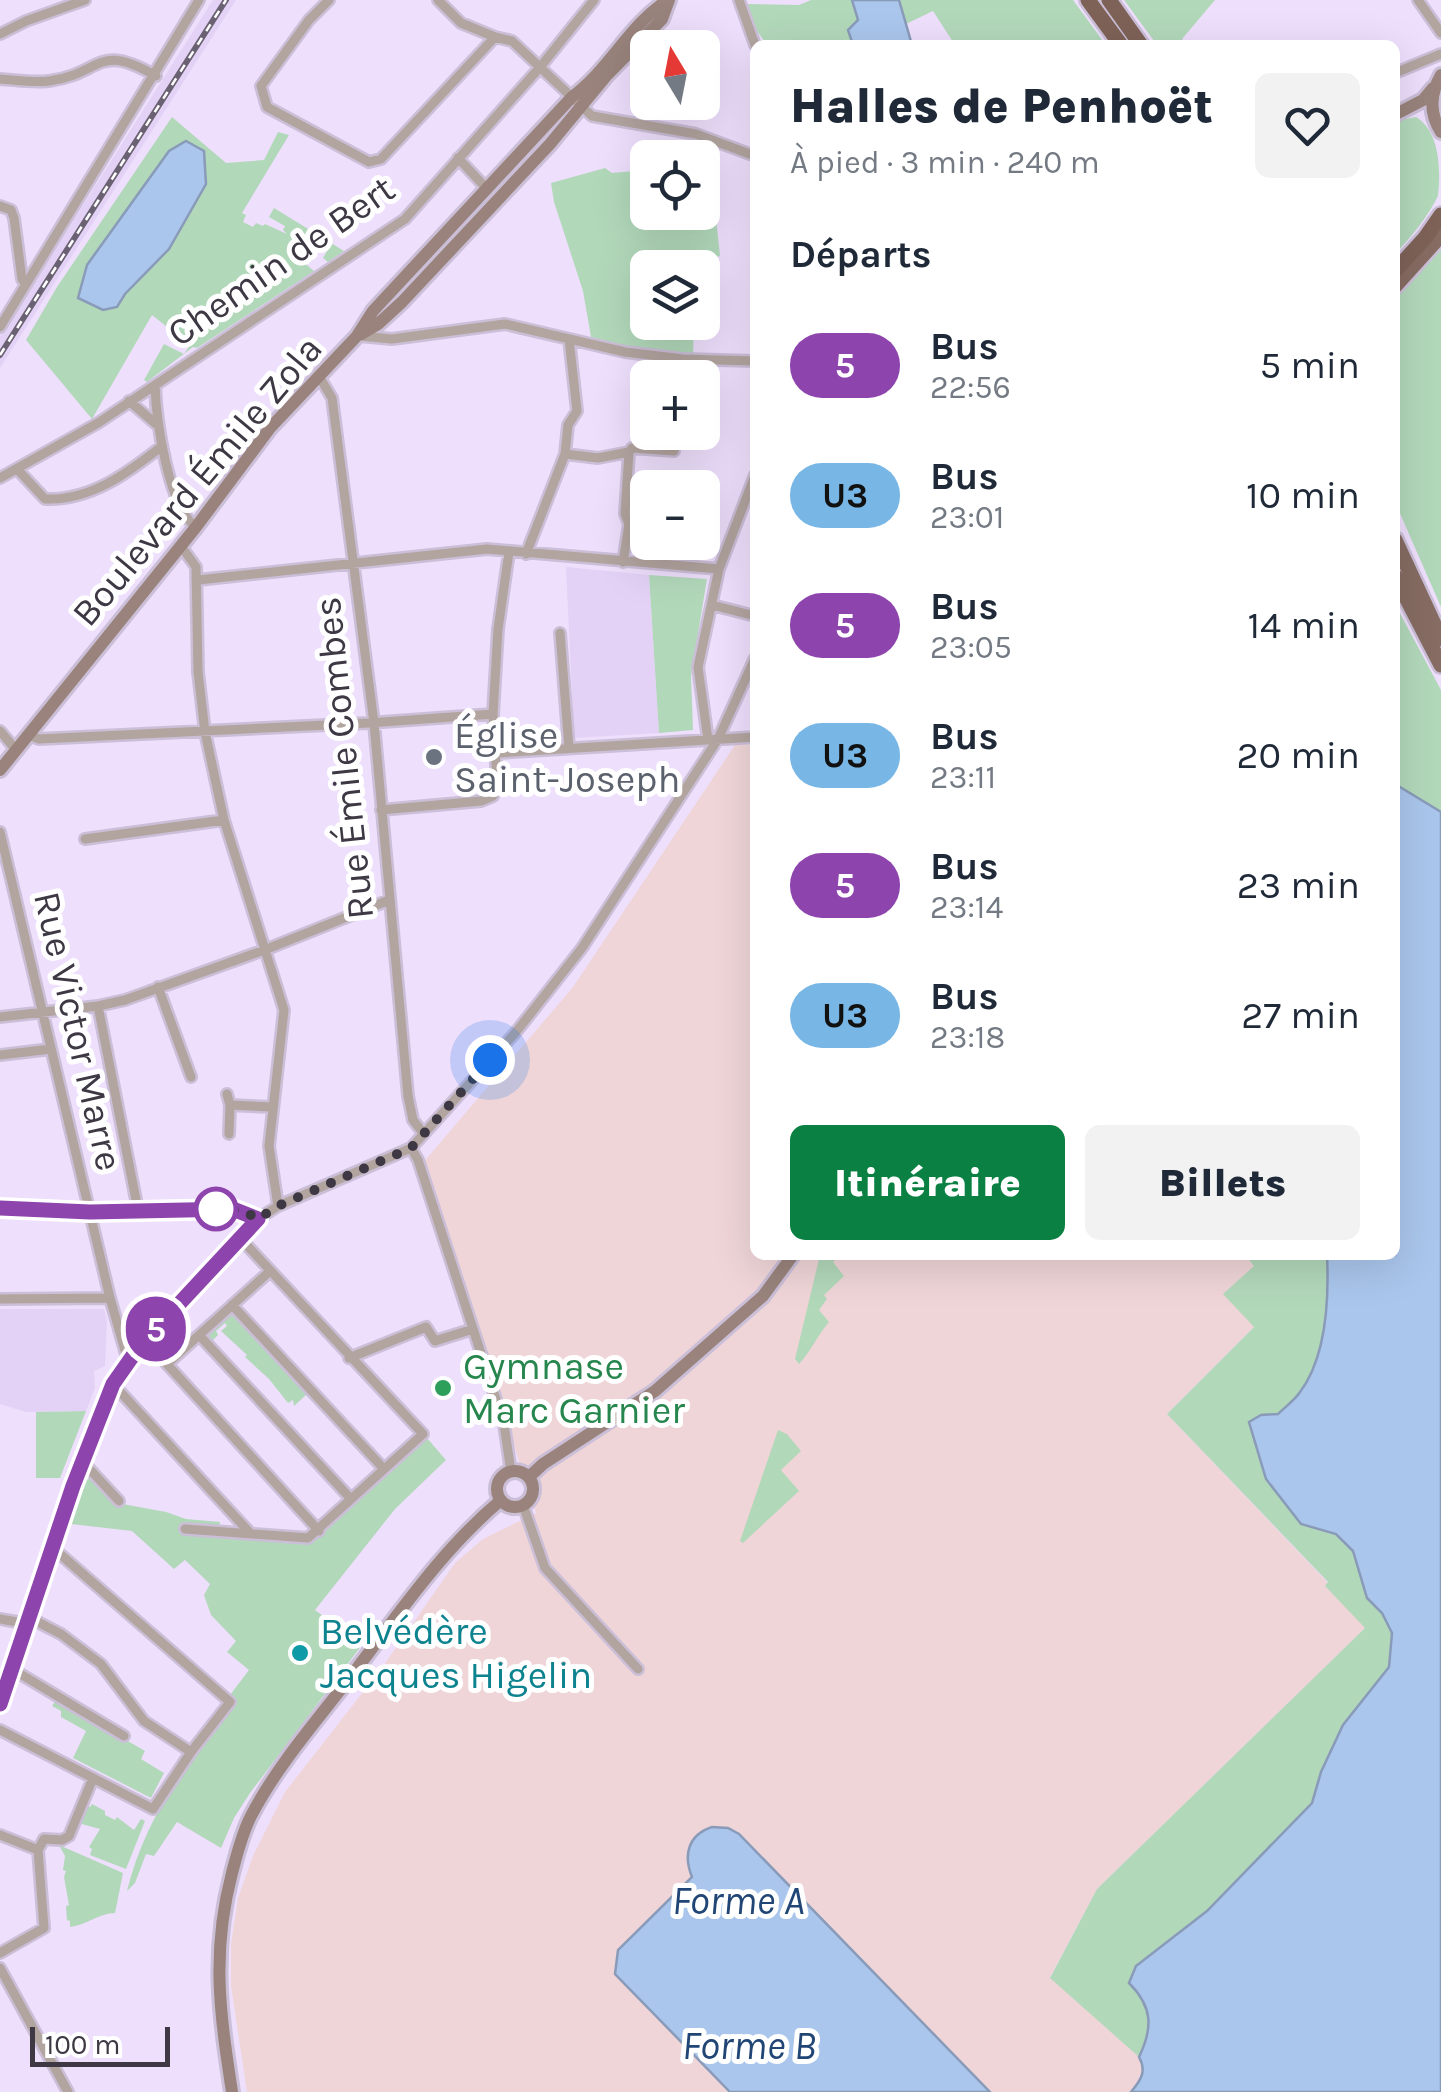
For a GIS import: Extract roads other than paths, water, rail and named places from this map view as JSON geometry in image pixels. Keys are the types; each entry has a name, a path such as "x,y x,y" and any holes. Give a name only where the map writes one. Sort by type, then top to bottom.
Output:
{"highway":[{"path":"1088,0 1117,40"},
{"path":"1109,0 1137,40"},
{"path":"1400,266 1441,214"}],"main road":[{"name":"Boulevard Émile Zola","path":"0,770 196,527 270,428 320,378 357,336 373,310 486,188 577,102 606,75 662,19 668,0 644,17 586,87 577,102 550,144 402,302 378,324 357,336"},
{"path":"1400,111 1423,100 1438,81"},
{"path":"1438,81 1432,112 1439,128"},
{"path":"1400,113 1424,116 1439,128"},
{"path":"1400,280 1441,235"},
{"path":"1400,551 1441,639"},
{"path":"1400,586 1441,665"},
{"path":"529,1477 655,1391 763,1296 789,1260"},
{"path":"511,1472 529,1477 532,1493 522,1505 511,1506 501,1500 498,1483 511,1472"},
{"path":"232,2092 220,2022 217,1964 222,1914 249,1819 292,1754 409,1598 454,1544 501,1500"}],"street":[{"path":"0,327 199,0"},
{"path":"329,0 309,20 261,86 262,101 368,162 381,160 495,37"},
{"path":"438,0 461,23 512,41 592,116 696,134 750,154"},
{"name":"Chemin de Bert","path":"0,478 155,385 405,219 542,66 594,0"},
{"path":"1418,0 1441,33"},
{"path":"0,34 78,1"},
{"path":"739,4 753,40"},
{"path":"1400,72 1441,54"},
{"path":"0,79 47,82 106,59 136,63 156,76"},
{"path":"458,158 486,188"},
{"path":"0,206 11,210 14,218 22,279 26,283"},
{"path":"357,336 392,339 505,324 664,356 750,360"},
{"path":"526,554 565,454 568,425 576,411 568,339"},
{"name":"Rue Émile Combes","path":"320,378 332,398 374,723 411,1114 424,1133"},
{"path":"155,385 156,424 162,446 182,514 196,527"},
{"path":"129,401 156,424"},
{"path":"18,470 44,498 71,498 125,476 162,446"},
{"path":"565,454 598,458 632,448 674,451"},
{"path":"624,562 629,452"},
{"path":"713,739 698,668 719,569 750,488"},
{"path":"181,546 196,567 198,672 205,732 224,820 284,1010 269,1146 278,1206"},
{"path":"198,580 487,549 719,569"},
{"path":"381,810 481,801 493,796 497,788 493,714 498,629 509,552"},
{"path":"712,605 750,615"},
{"path":"560,633 569,748"},
{"path":"0,1704 83,1462 113,1384 128,1360 258,1219 278,1206 411,1148 516,1032 582,948 713,739 750,668"},
{"path":"28,734 39,738 205,732 493,714"},
{"path":"0,731 16,750"},
{"path":"496,753 750,737"},
{"path":"85,838 224,820"},
{"name":"Rue Victor Marre","path":"0,832 128,1360"},
{"path":"0,1017 98,1006 158,988 389,900"},
{"path":"158,988 190,1077"},
{"path":"98,1006 138,1210"},
{"path":"0,1055 51,1049"},
{"path":"227,1094 230,1134"},
{"path":"230,1106 272,1107"},
{"path":"411,1148 504,1424 511,1472"},
{"path":"0,1208 90,1212 233,1209 258,1219"},
{"path":"186,1528 308,1538 422,1434 240,1238"},
{"path":"167,1364 269,1272"},
{"path":"0,1300 110,1298"},
{"path":"232,1305 384,1470"},
{"path":"349,1358 426,1327 435,1341 473,1329"},
{"path":"199,1335 352,1499"},
{"path":"145,1340 318,1532"},
{"path":"113,1384 252,1534"},
{"path":"83,1462 119,1501"},
{"path":"522,1505 544,1568 638,1670"},
{"path":"0,1730 154,1809 190,1752 230,1702 53,1548"},
{"path":"0,1619 29,1621 62,1634 101,1664 144,1721 190,1752"},
{"path":"12,1669 124,1736"},
{"path":"0,1953 44,1928 38,1850 44,1839 62,1840 68,1836 92,1778"},
{"path":"0,1836 38,1850"},
{"path":"0,1968 68,2092"}],"water":[{"path":"852,0 899,0 911,40 851,40 848,30 858,20"},
{"path":"186,141 204,151 206,184 169,249 117,307 103,310 78,298 87,265 169,151"},
{"path":"1400,787 1441,812 1441,2092 1131,2092 1142,2075 1139,2057 1148,2027 1143,2001 1129,1983 1136,1966 1207,1911 1312,1803 1321,1772 1343,1725 1389,1667 1392,1633 1382,1613 1367,1598 1353,1551 1336,1534 1301,1524 1266,1479 1249,1422 1261,1415 1278,1414 1309,1378 1321,1344 1327,1260 1400,1260"},
{"name":"Forme A","path":"712,1827 728,1828 739,1834 990,2092 730,2092 615,1974 618,1950 692,1877 690,1847 697,1835"}],"railway":[{"path":"0,355 226,0"}],"place":[{"name":"Église Saint-Joseph","path":"434,757"},
{"name":"Gymnase Marc Garnier","path":"443,1388"},
{"name":"Belvédère Jacques Higelin","path":"300,1653"}],"water label":[{"name":"Forme B","path":"749,2045"}]}
